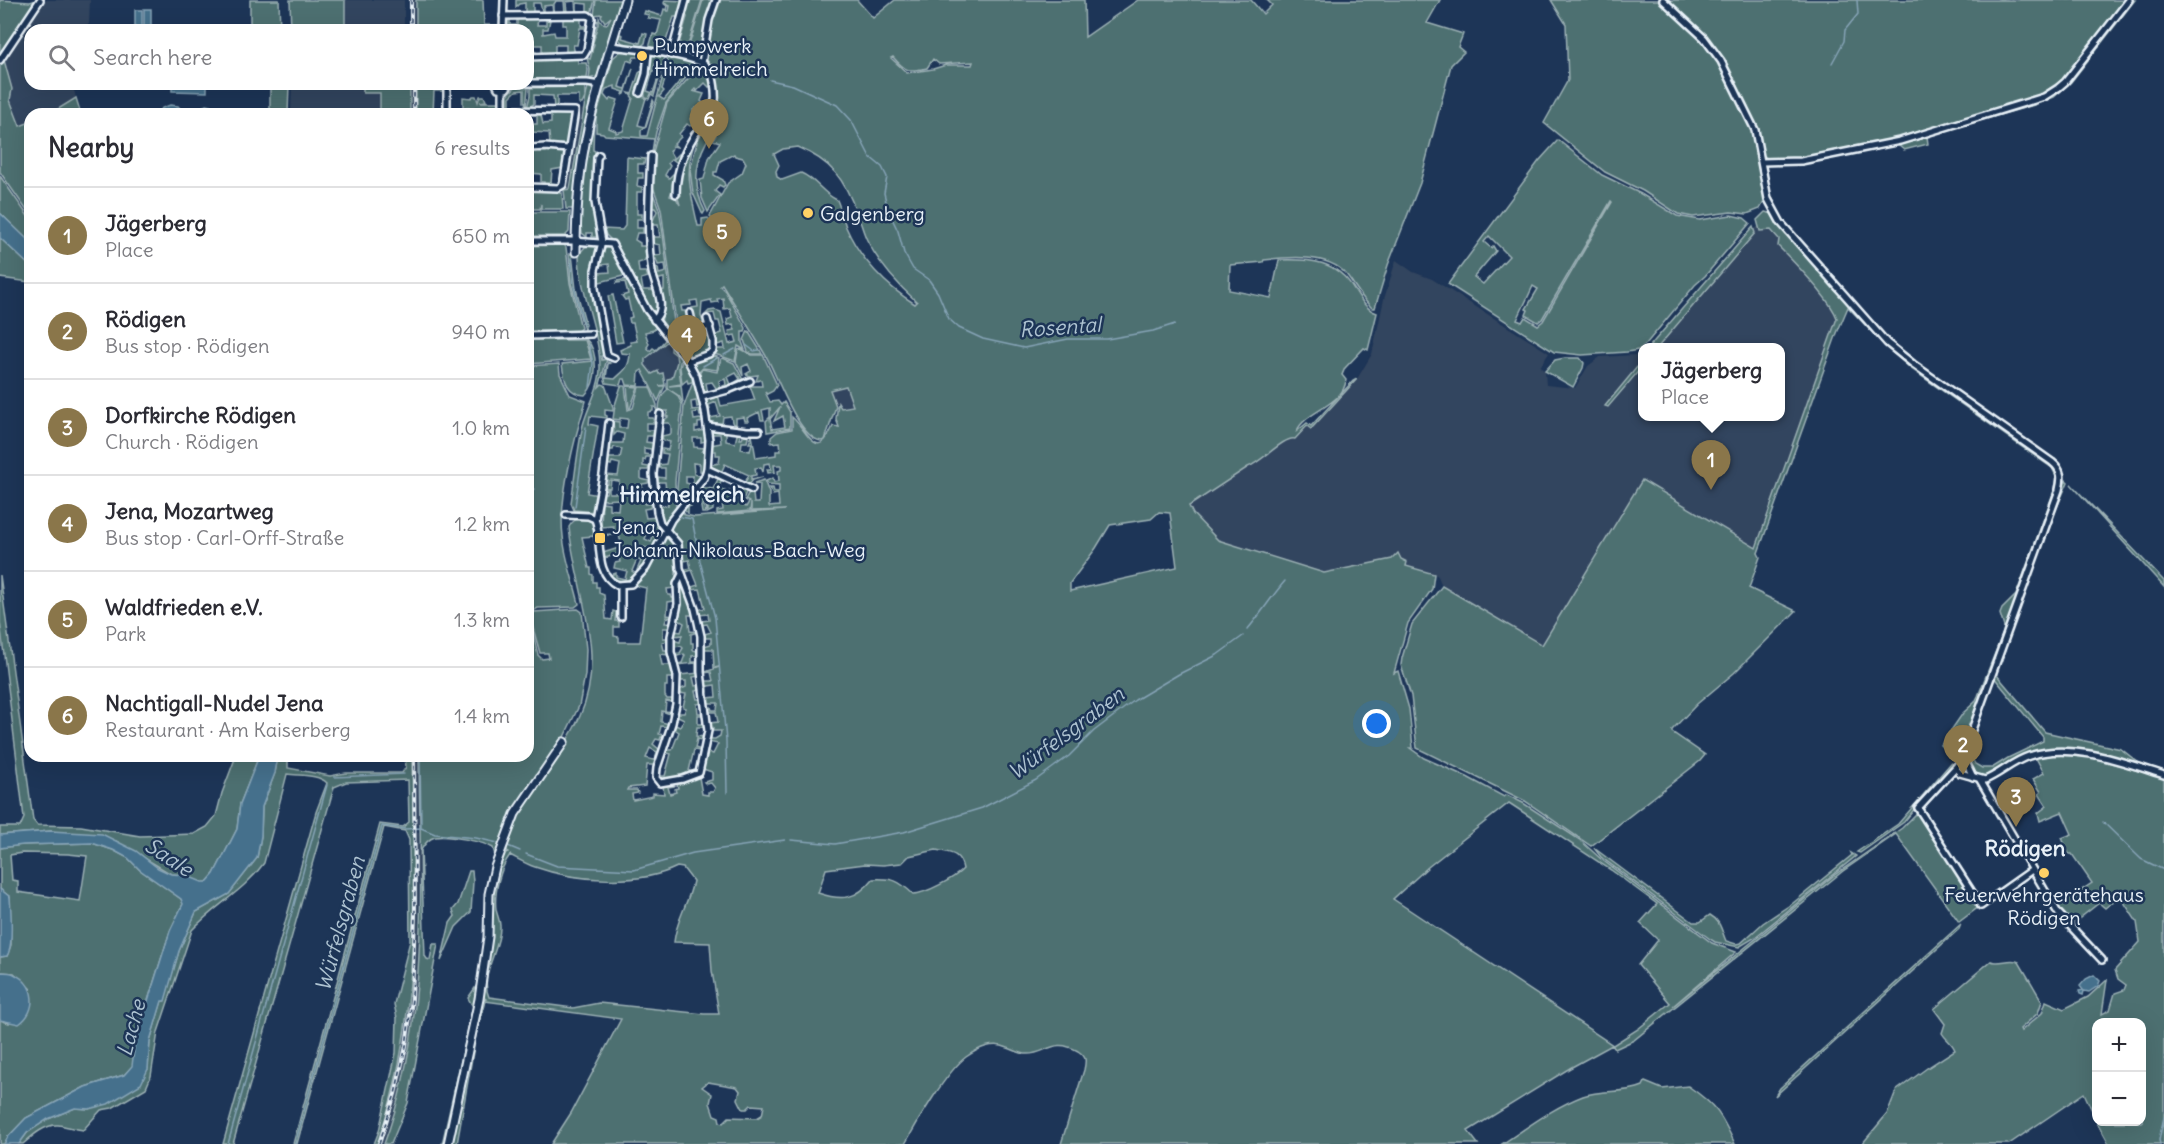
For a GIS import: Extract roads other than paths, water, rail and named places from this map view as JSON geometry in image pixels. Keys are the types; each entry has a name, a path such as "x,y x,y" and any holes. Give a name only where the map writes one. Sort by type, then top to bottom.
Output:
{"main road":[{"path":"576,252 578,198 585,141 625,0"},
{"path":"448,1144 479,999 489,919 490,886 512,819 564,742"}],"street":[{"path":"0,60 40,0"},
{"path":"503,24 504,0"},
{"path":"671,55 686,0"},
{"path":"702,63 709,20 716,0"},
{"path":"1663,0 1704,38 1721,61 1755,130 1767,199 1774,212 1871,326 1913,364 2052,462 2057,466 2061,475 2058,490 1965,750 1964,758 1973,777"},
{"path":"1762,162 1801,161 1900,141 2043,97 2064,82 2129,0"},
{"path":"503,16 588,15 592,18 587,50 584,55 534,57"},
{"path":"611,46 671,55 702,63 712,74 715,88 714,106 686,149 676,180 676,194"},
{"path":"640,93 646,74 648,52"},
{"path":"534,83 600,85"},
{"path":"447,90 447,108"},
{"path":"503,90 503,108"},
{"path":"534,112 575,111 563,185 558,188 534,187"},
{"path":"534,148 568,148"},
{"path":"599,155 595,202 602,242 595,270 595,288 607,355 614,358"},
{"path":"651,156 650,259 661,308 654,320"},
{"path":"534,241 612,244 654,320 688,361 696,376 702,397 707,426 707,469 700,486 665,529 641,575 631,584 614,583 605,573 595,519 609,423"},
{"path":"690,313 696,341"},
{"path":"688,361 709,354 713,350 707,319"},
{"path":"694,330 710,326"},
{"path":"534,336 591,334"},
{"path":"702,397 750,381"},
{"path":"660,414 654,486 658,516 665,529 678,544 682,574 700,628 701,672 707,716 707,736 699,772 676,781 658,783 657,768 676,704 677,676 671,642 678,604 677,584 682,574"},
{"path":"707,426 747,431 759,430"},
{"path":"707,469 753,490"},
{"path":"566,515 591,516 595,519"},
{"path":"621,585 621,617"},
{"path":"1956,769 1960,773 1980,780 1989,778 2022,759 2038,754 2068,752 2104,758 2164,776"},
{"path":"1964,758 1918,808 1981,906 2032,870"},
{"path":"1980,780 2063,920 2098,959"}],"waterway":[{"path":"1832,63 1844,41 1845,30 1858,14 1857,0"},
{"name":"Rosental","path":"770,80 793,85 837,105 851,120 870,157 882,167 887,177 884,193 904,253 913,269 929,280 938,293 949,319 959,328 983,339 1024,348 1068,339 1107,339 1153,331 1175,324"},
{"path":"571,258 574,287 584,326"},
{"path":"589,344 593,363 590,387"},
{"path":"746,345 754,351 759,350"},
{"path":"724,355 735,349"},
{"path":"703,366 717,358"},
{"path":"575,507 586,427"},
{"path":"681,517 692,519 715,618 726,741 727,793"},
{"name":"Würfelsgraben","path":"1247,630 1285,581"},
{"name":"Würfelsgraben","path":"791,840 835,844 904,832 982,808 1036,780 1069,756 1094,731 1135,700 1217,655 1243,636"},
{"path":"420,762 421,827"},
{"path":"334,777 404,774"},
{"path":"228,1144 327,785"},
{"path":"2103,822 2141,859 2164,870"},
{"name":"Würfelsgraben","path":"295,1144 382,826 405,829 421,828 435,834 476,838 498,843"},
{"name":"Würfelsgraben","path":"526,854 557,866 634,870 693,853 785,840"},
{"name":"Würfelsgraben","path":"508,846 520,851"},
{"path":"2160,1144 2164,1117"}],"railway":[{"path":"411,0 411,24"},
{"path":"414,90 414,108"},
{"path":"379,1144 395,1094 406,1046 412,999 415,915 414,762"}],"place":[{"name":"Pumpwerk Himmelreich","path":"642,56"},
{"name":"Nachtigall-Nudel Jena","path":"709,149"},
{"name":"Galgenberg","path":"808,213"},
{"name":"Waldfrieden e.V.","path":"722,262"},
{"name":"Jena, Mozartweg","path":"687,365"},
{"name":"Jägerberg","path":"1711,490"},
{"name":"Jena, Johann-Nikolaus-Bach-Weg","path":"600,538"},
{"name":"Rödigen","path":"1963,775"},
{"name":"Dorfkirche Rödigen","path":"2016,827"},
{"name":"Feuerwehrgerätehaus Rödigen","path":"2044,873"}],"district":[{"name":"Himmelreich","path":"682,494"},
{"name":"Rödigen","path":"2025,848"}],"water label":[{"name":"Saale","path":"169,857"},
{"name":"Lache","path":"131,1028"}]}
